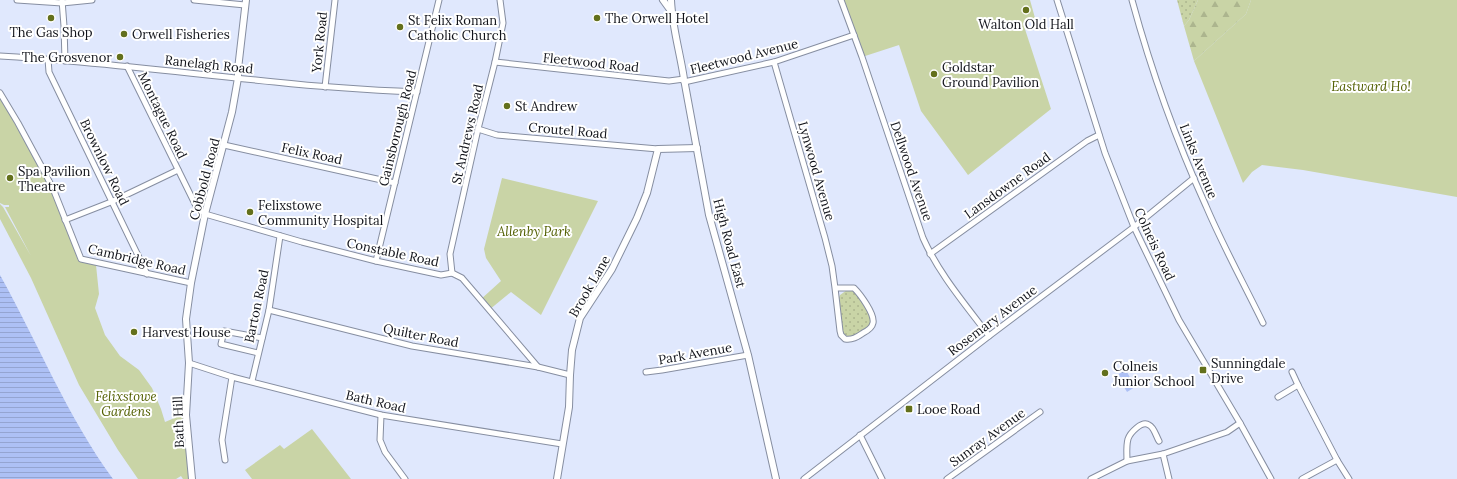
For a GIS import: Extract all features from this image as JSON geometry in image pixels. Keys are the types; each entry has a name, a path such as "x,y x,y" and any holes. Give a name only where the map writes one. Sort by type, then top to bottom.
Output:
{"street":[{"path":"17,0 92,0"},
{"path":"194,0 246,2"},
{"name":"York Road","path":"325,87 335,0"},
{"name":"Gainsborough Road","path":"376,261 439,0"},
{"name":"St Andrews Road","path":"452,273 450,254 503,23 500,0"},
{"name":"High Road East","path":"663,0 671,11"},
{"name":"High Road East","path":"671,0 671,11 681,56 684,80 709,215 748,355 776,479"},
{"name":"Dellwood Avenue","path":"841,0 916,220 930,254 946,280 988,336"},
{"name":"Colneis Road","path":"1057,0 1099,135 1111,170 1134,227 1179,320 1240,422 1271,479"},
{"name":"Links Avenue","path":"1132,0 1154,71 1194,178 1217,230 1263,323"},
{"path":"62,1 65,61"},
{"name":"Cobbold Road","path":"189,363 186,319 190,282 205,214 232,112 238,78 246,2"},
{"name":"Fleetwood Avenue","path":"684,80 774,62 854,35"},
{"name":"Ranelagh Road","path":"0,56 127,66 325,87 417,92"},
{"name":"Brownlow Road","path":"48,59 49,72 147,274"},
{"name":"Fleetwood Road","path":"495,62 669,81 684,80"},
{"name":"Lynwood Avenue","path":"774,62 827,244 835,288 840,333 845,339 855,338 873,325 874,321 872,314 854,288 835,288"},
{"name":"Montague Road","path":"127,66 196,206 205,214"},
{"path":"0,93 35,154 54,191 65,220 111,202 178,170"},
{"name":"Croutel Road","path":"478,129 497,135 658,149"},
{"name":"Lansdowne Road","path":"930,254 1087,141 1099,135"},
{"name":"Felix Road","path":"224,145 395,183"},
{"path":"658,149 697,148"},
{"name":"Brook Lane","path":"557,479 569,407 572,350 580,318 612,269 638,218 647,193 658,149"},
{"name":"Rosemary Avenue","path":"804,479 988,336 1134,227 1194,178"},
{"name":"Constable Road","path":"205,214 280,236 376,261 441,275 452,273 462,278 538,367"},
{"name":"Cambridge Road","path":"65,220 81,259 190,282"},
{"name":"Barton Road","path":"252,381 269,310 280,236"},
{"name":"Quilter Road","path":"269,310 412,346 538,367 570,375"},
{"path":"258,353 221,344 224,331 262,338"},
{"name":"Park Avenue","path":"646,372 748,355"},
{"name":"Bath Road","path":"189,363 232,377 381,415 562,444"},
{"name":"Bath Hill","path":"189,363 186,415 192,479"},
{"path":"1292,372 1337,460 1349,479"},
{"path":"225,460 222,440 232,377"},
{"path":"1278,397 1298,385"},
{"name":"Sunray Avenue","path":"947,479 1040,412"},
{"path":"381,415 380,440 385,452 405,479"},
{"path":"1091,479 1127,461 1163,454 1227,432 1240,422"},
{"path":"1127,461 1128,440 1132,432 1141,425 1151,425 1159,441"},
{"path":"860,435 882,479"},
{"path":"1163,454 1169,479"},
{"path":"1302,479 1337,460"}],"green space":[{"path":"841,0 1030,0 1035,18 1023,23 1051,109 968,175 921,111 899,45 862,57"},
{"path":"1177,0 1198,0 1189,20 1184,26"},
{"path":"1198,0 1251,0 1246,14 1194,61 1184,26 1189,20"},
{"name":"Eastward Ho!","path":"1251,0 1457,0 1457,197 1303,170 1262,165 1252,172 1243,183 1194,61 1246,14"},
{"name":"Felixstowe Gardens","path":"0,97 54,197 78,260 96,265 99,294 95,308 105,335 120,356 139,370 152,388 165,422 184,414 190,479 183,479 181,476 176,479 138,479 118,450 79,385 31,278 0,219 0,204 31,256 5,207 9,207 9,205 0,203"},
{"name":"Allenby Park","path":"502,178 598,201 541,315 511,292 489,310 480,300 501,281 486,258 484,249"},
{"path":"847,290 854,291 868,310 872,320 868,328 860,334 850,336 842,333 838,300 840,295"},
{"path":"312,429 351,479 252,479 245,470 280,445 284,449"}],"water":[{"path":"0,275 67,405 96,455 113,479 0,479"},
{"path":"1126,370 1135,387 1127,392 1117,375"}],"place":[{"name":"Walton Old Hall","path":"1026,10"},
{"name":"The Gas Shop","path":"51,18"},
{"name":"The Orwell Hotel","path":"597,18"},
{"name":"St Felix Roman Catholic Church","path":"400,27"},
{"name":"Orwell Fisheries","path":"124,34"},
{"name":"The Grosvenor","path":"120,57"},
{"name":"Goldstar Ground Pavilion","path":"934,74"},
{"name":"St Andrew","path":"507,106"},
{"name":"Spa Pavilion Theatre","path":"10,178"},
{"name":"Felixstowe Community Hospital","path":"250,212"},
{"name":"Harvest House","path":"134,332"},
{"name":"Sunningdale Drive","path":"1203,370"},
{"name":"Colneis Junior School","path":"1105,373"},
{"name":"Looe Road","path":"909,409"}]}
